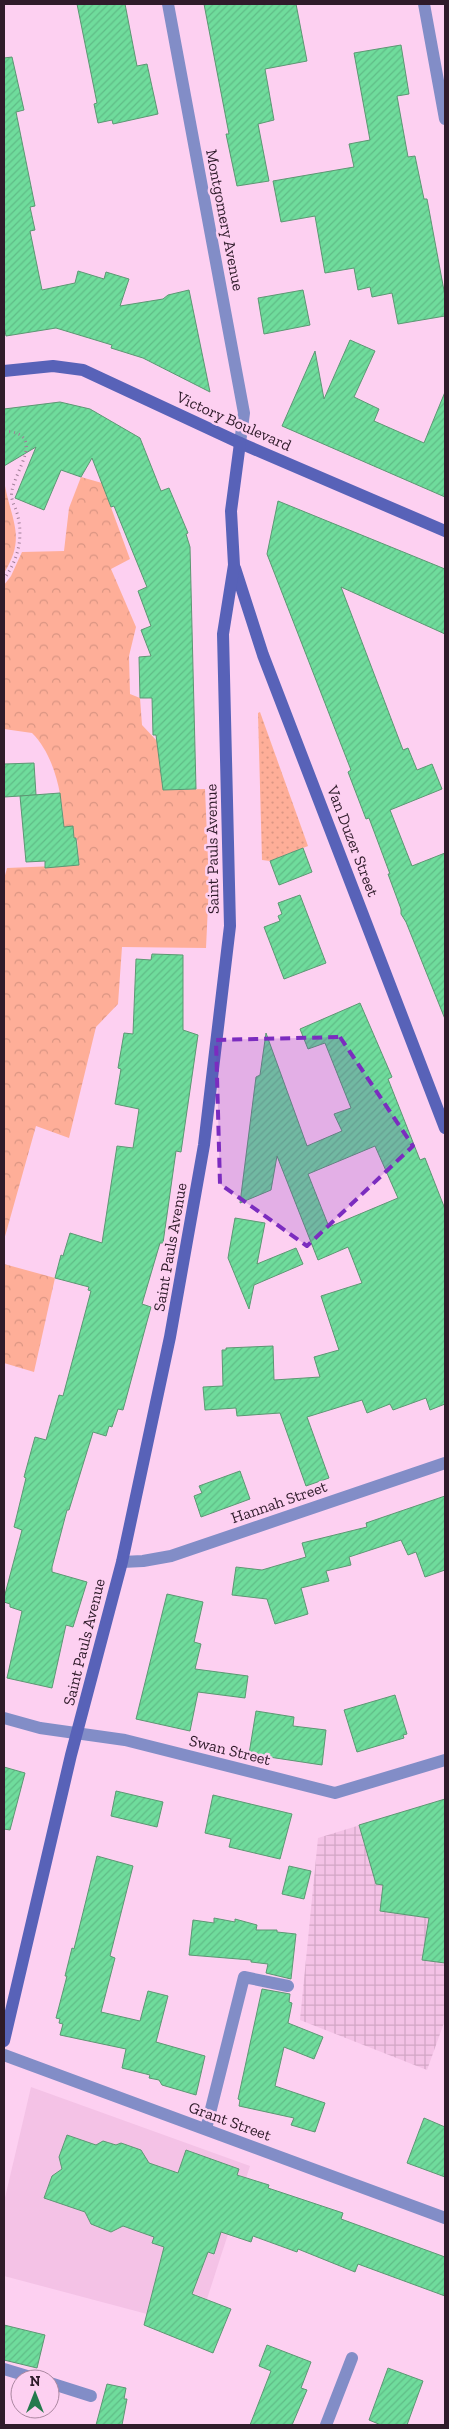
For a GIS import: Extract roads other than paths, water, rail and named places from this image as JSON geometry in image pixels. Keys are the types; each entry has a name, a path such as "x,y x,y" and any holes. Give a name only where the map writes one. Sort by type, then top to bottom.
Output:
{"main road":[{"name":"Victory Boulevard","path":"4,371 53,366 83,370 240,443 445,532"},
{"name":"Saint Pauls Avenue","path":"4,2041 77,1733 122,1562 170,1336 198,1183 226,961 230,910 223,634 234,565 231,511 240,443"},
{"name":"Van Duzer Street","path":"234,565 263,655 445,1128"}],"street":[{"name":"Montgomery Avenue","path":"168,4 244,413 240,443"},
{"path":"424,4 445,119"},
{"name":"Hannah Street","path":"122,1562 143,1561 170,1556 445,1463"},
{"name":"Swan Street","path":"4,1718 40,1728 125,1740 335,1793 445,1760"},
{"path":"206,2129 244,1977 288,1986"},
{"name":"Grant Street","path":"4,2055 445,2218"},
{"path":"326,2425 352,2358"},
{"path":"60,2386 91,2396"}]}
